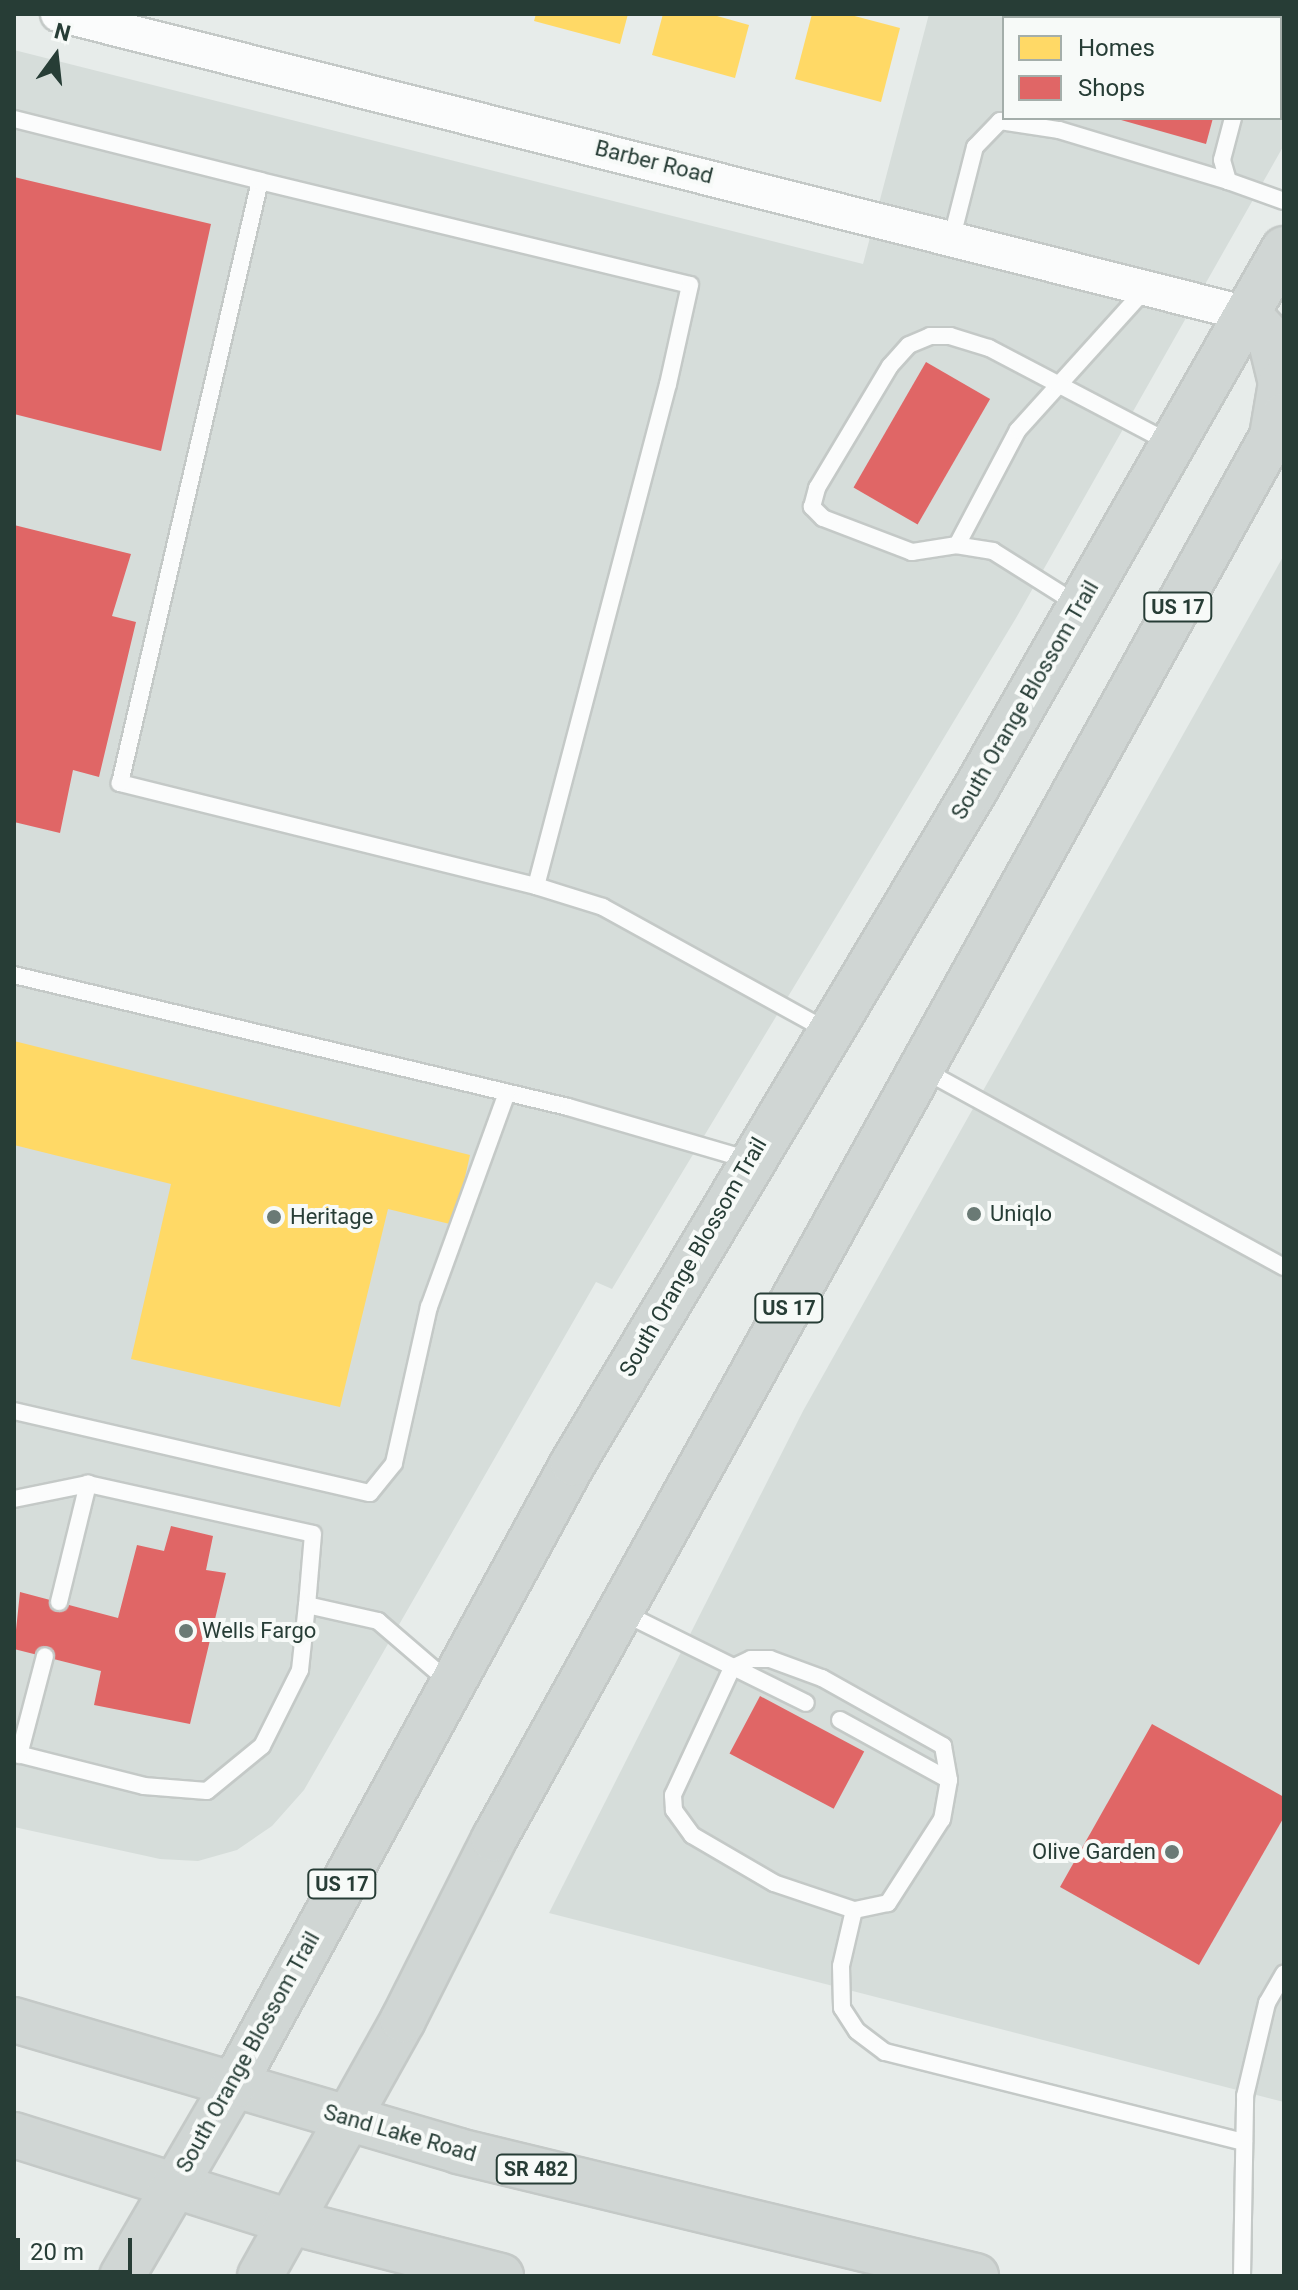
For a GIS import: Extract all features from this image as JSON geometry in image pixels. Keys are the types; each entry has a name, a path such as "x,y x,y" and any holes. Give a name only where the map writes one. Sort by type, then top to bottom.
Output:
{"main road":[{"name":"South Orange Blossom Trail","path":"122,2276 233,2086 449,1682 749,1160 1080,606 1284,249"},
{"path":"1248,314 1270,338 1281,383 1278,426"},
{"name":"US 17","path":"260,2276 287,2221 403,2020 494,1839 1278,426"},
{"name":"Sand Lake Road","path":"14,2020 345,2118 976,2276"},
{"path":"14,2135 287,2221 501,2276"}],"street":[{"name":"Barber Road","path":"58,14 1148,285 1248,314"}],"lane":[{"path":"14,119 690,285 667,389 536,886"},
{"path":"1228,181 1222,160 1232,120"},
{"path":"952,237 975,147 1000,121 1059,130 1284,201"},
{"path":"260,181 120,783 536,886 603,907 828,1031"},
{"path":"957,545 1018,430 1148,285"},
{"path":"1080,606 993,551 957,545 912,552 823,518 812,507 817,488 890,366 909,345 930,336 950,336 989,348 1173,445"},
{"path":"14,975 507,1093 749,1160"},
{"path":"922,1069 1284,1267"},
{"path":"14,1411 370,1493 394,1463 429,1307 507,1093"},
{"path":"59,1602 88,1484"},
{"path":"14,1499 88,1484 313,1534 300,1670 262,1746 207,1791 144,1786 16,1754 45,1656"},
{"path":"307,1605 378,1621 449,1682"},
{"path":"621,1611 806,1703"},
{"path":"751,1659 770,1659 822,1678 943,1746 949,1780 942,1819 888,1903 854,1910 774,1883 692,1835 674,1810 673,1795 732,1668 751,1659"},
{"path":"840,1720 949,1780"},
{"path":"854,1910 841,1966 842,2008 857,2031 885,2052 1244,2142"},
{"path":"1242,2276 1245,2096 1267,2003 1284,1973"}],"shaded area":[{"path":"929,14 1284,14 1284,145 1016,618 612,1289 596,1282 304,1790 272,1826 237,1850 198,1861 160,1859 14,1827 14,50 863,264"},
{"path":"1284,555 1284,2102 549,1913 803,1411"}],"building: Homes":[{"path":"536,14 628,14 620,44 534,21"},
{"path":"663,14 710,14 749,25 735,78 652,55"},
{"path":"812,14 847,14 900,28 881,102 795,79"},
{"name":"Heritage","path":"14,1041 470,1155 454,1225 388,1209 340,1407 131,1359 171,1184 14,1145"}],"building: Shops":[{"path":"1121,120 1212,120 1206,144"},
{"path":"14,177 211,224 161,451 14,414"},
{"path":"926,362 990,399 918,525 854,488"},
{"path":"14,525 131,554 112,616 136,622 99,777 73,770 60,833 14,822"},
{"path":"171,1526 213,1536 206,1570 226,1573 190,1724 94,1705 101,1671 14,1649 20,1592 118,1618 137,1545 164,1551"},
{"path":"760,1696 864,1751 834,1809 729,1753"},
{"name":"Olive Garden","path":"1152,1724 1284,1797 1284,1817 1199,1965 1060,1887"}],"place":[{"name":"Uniqlo","path":"974,1214"},
{"name":"Heritage","path":"274,1217"},
{"name":"Wells Fargo","path":"186,1631"},
{"name":"Olive Garden","path":"1172,1852"}]}
